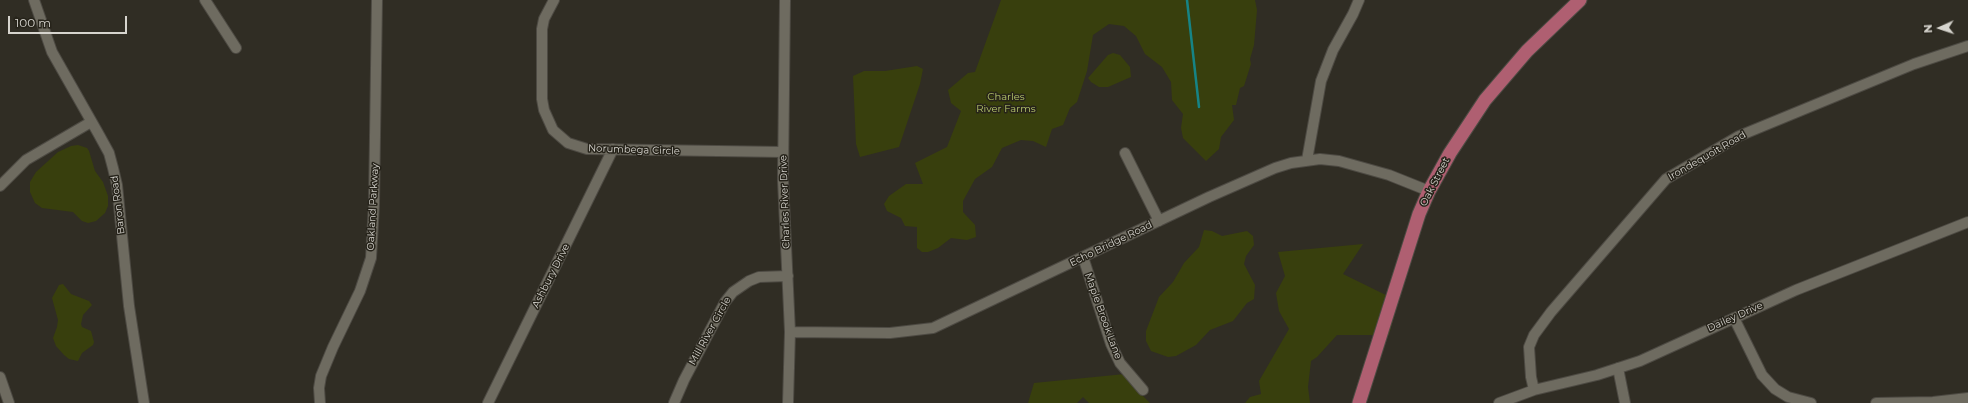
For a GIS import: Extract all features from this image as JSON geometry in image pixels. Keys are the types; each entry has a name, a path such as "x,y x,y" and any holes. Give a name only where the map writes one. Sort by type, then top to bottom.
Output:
{"main road":[{"name":"Oak Street","path":"1360,403 1419,214 1429,191 1450,153 1485,100 1527,51 1580,0"}],"street":[{"name":"Baron Road","path":"34,0 52,52 109,153 117,185 129,306 144,403"},
{"path":"205,0 236,48"},
{"name":"Oakland Parkway","path":"320,403 319,388 321,376 360,291 371,258 375,196 376,0"},
{"name":"Norumbega Circle","path":"554,0 544,19 542,29 542,99 544,110 553,130 568,143 587,149 783,152"},
{"name":"Charles River Drive","path":"786,0 783,152 790,332 788,403"},
{"path":"1307,160 1321,81 1333,50 1359,0"},
{"name":"Irondequoit Road","path":"1534,390 1531,377 1529,347 1534,335 1551,312 1666,179 1739,136 1914,64 1968,46"},
{"path":"0,186 26,160 91,122"},
{"name":"Ashbury Drive","path":"488,403 614,149"},
{"path":"1125,153 1159,221"},
{"name":"Echo Bridge Road","path":"790,332 890,332 934,328 1159,221 1275,168 1307,160 1338,161 1390,175 1429,191"},
{"name":"Dailey Drive","path":"1500,403 1534,390 1597,375 1640,361 1796,290 1968,222"},
{"name":"Maple Brook Lane","path":"1083,258 1111,344 1120,363 1143,390"},
{"name":"Mill River Circle","path":"674,403 684,380 725,302 733,292 749,281 759,277 788,276"},
{"path":"1734,318 1762,375 1775,389 1788,397 1811,403"},
{"path":"1618,368 1625,403"},
{"path":"0,376 9,403"},
{"path":"1876,403 1940,402 1968,398"}],"green space":[{"name":"Charles River Farms","path":"1001,0 1255,0 1257,10 1254,45 1250,59 1251,64 1244,86 1240,88 1236,105 1232,105 1234,120 1221,137 1219,149 1206,161 1183,138 1181,128 1183,114 1172,100 1171,82 1162,67 1145,54 1136,36 1124,26 1109,24 1093,35 1087,71 1077,102 1070,108 1063,125 1052,129 1046,147 1033,141 1021,140 1002,148 992,167 975,179 963,201 963,212 975,225 976,237 967,240 951,238 938,248 928,252 922,252 917,248 917,227 905,226 901,218 887,211 884,204 889,196 906,184 923,184 915,163 947,147 961,111 951,103 948,90 968,73 975,72"},
{"path":"1113,53 1120,55 1130,67 1131,77 1108,87 1099,87 1088,78 1108,55"},
{"path":"917,66 923,69 920,84 899,147 860,157 856,144 853,76 864,71 885,71"},
{"path":"78,145 87,148 89,151 95,171 103,182 108,196 108,206 105,213 96,221 88,223 82,221 73,212 42,208 35,203 30,192 30,182 36,172 58,152 71,146"},
{"path":"1204,230 1212,231 1222,236 1247,231 1253,236 1254,245 1246,256 1244,264 1255,285 1254,299 1247,303 1233,321 1210,330 1196,345 1176,356 1168,357 1151,351 1146,341 1146,331 1159,297 1173,282 1184,263 1199,247"},
{"path":"1363,244 1343,274 1398,301 1389,335 1337,335 1317,357 1311,361 1308,387 1310,403 1245,403 1250,397 1261,394 1259,381 1289,329 1279,311 1276,293 1285,276 1278,252"},
{"path":"63,284 71,294 89,301 92,305 83,315 81,324 82,327 91,331 94,342 93,345 82,353 78,361 69,359 64,355 56,346 53,338 58,320 52,298 59,285"},
{"path":"1135,373 1140,393 1150,403 1089,403 1083,397 1077,403 1028,403 1034,383"}],"waterway":[{"path":"1187,0 1199,107"}]}
